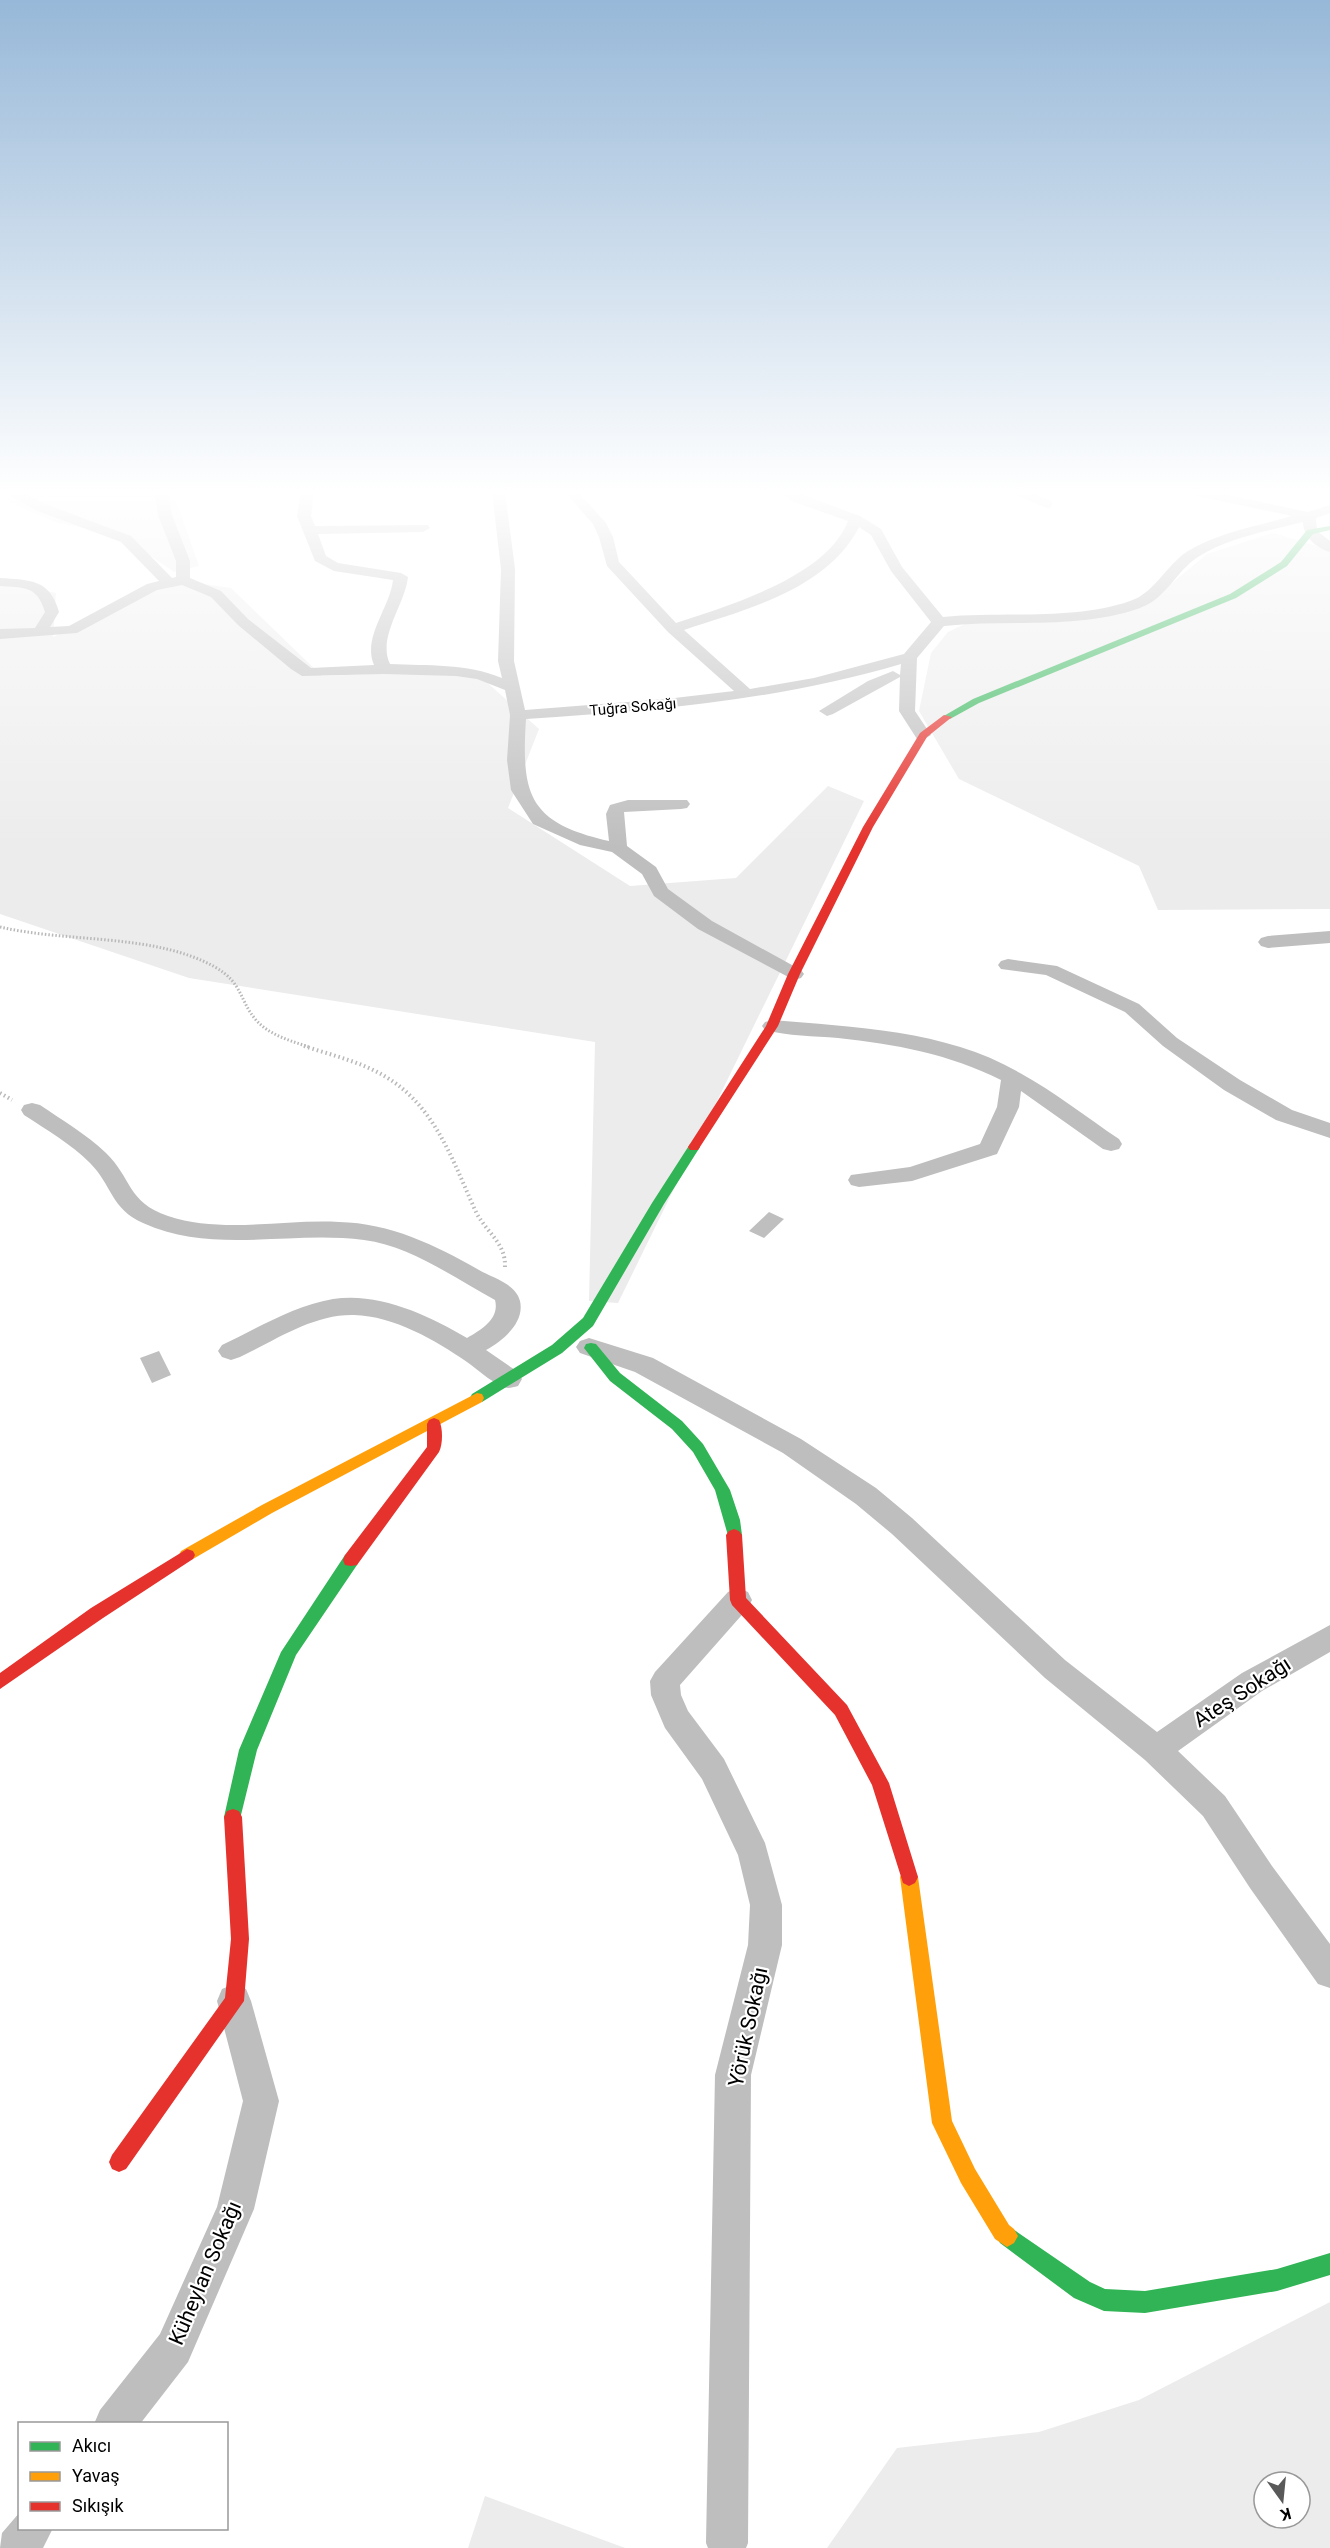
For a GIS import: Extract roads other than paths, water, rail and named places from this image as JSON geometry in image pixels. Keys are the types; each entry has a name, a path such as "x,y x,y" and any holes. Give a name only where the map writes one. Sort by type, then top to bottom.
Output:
{"street":[{"path":"40,631 52,611"},
{"path":"0,634 72,630 108,611"},
{"path":"232,611 296,666 308,673 384,669 456,671 481,675 510,687"},
{"path":"384,669 378,661 380,641 392,611"},
{"path":"507,611 506,661 518,715 515,760 517,775 520,790 539,820 586,841 618,848 649,871 661,892 705,924 794,974"},
{"path":"656,611 673,629 747,694"},
{"path":"673,629 727,611"},
{"path":"930,611 939,622"},
{"path":"827,711 909,663 939,622 967,618 1051,618 1094,611"},
{"path":"583,1343 588,1322 658,1203 772,1026 794,974 868,826 923,735 952,713 976,701 1196,611"},
{"path":"909,663 907,711 923,735"},
{"name":"Tuğra Sokağı","path":"518,715 630,708 747,694 909,663"},
{"path":"618,848 619,833 614,818 616,809 628,805 681,804"},
{"path":"1268,942 1330,937"},
{"path":"1008,965 1050,970 1132,1008 1170,1042 1232,1085 1284,1115 1330,1131"},
{"path":"772,1026 912,1040 960,1055 1012,1076 1111,1144"},
{"path":"859,1180 912,1174 989,1149 1008,1107 1012,1076"},
{"path":"32,1110 84,1145 112,1173 126,1202 157,1220 201,1232 228,1235 319,1229 387,1236 425,1251 506,1295 510,1311 505,1321 495,1331 468,1349"},
{"path":"231,1351 317,1313 350,1306 366,1307 406,1319 468,1349 509,1379"},
{"path":"583,1343 613,1376 678,1426 700,1451 716,1476 727,1500 734,1530 738,1600 750,1616 841,1710 880,1783 909,1877 942,2123 968,2176 1002,2232 1082,2290 1104,2300 1145,2302 1276,2280 1330,2264"},
{"path":"0,1682 135,1588 205,1544 266,1510 434,1424 553,1354 583,1343 644,1365 761,1428 832,1472 902,1526 1055,1669 1156,1750 1214,1806 1261,1877 1330,1972"},
{"path":"119,2162 234,2001 240,1939 233,1815 248,1750 289,1652 333,1584 434,1448 434,1424"},
{"name":"Yörük Sokağı","path":"727,2543 733,2074 765,1945 766,1905 754,1854 713,1769 676,1719 666,1695 664,1681 738,1600"},
{"name":"Ateş Sokağı","path":"1156,1750 1252,1682 1330,1637"},
{"name":"Küheylan Sokağı","path":"116,2422 174,2348 235,2209 261,2101 234,2001"},
{"path":"16,2548 31,2530"}]}
